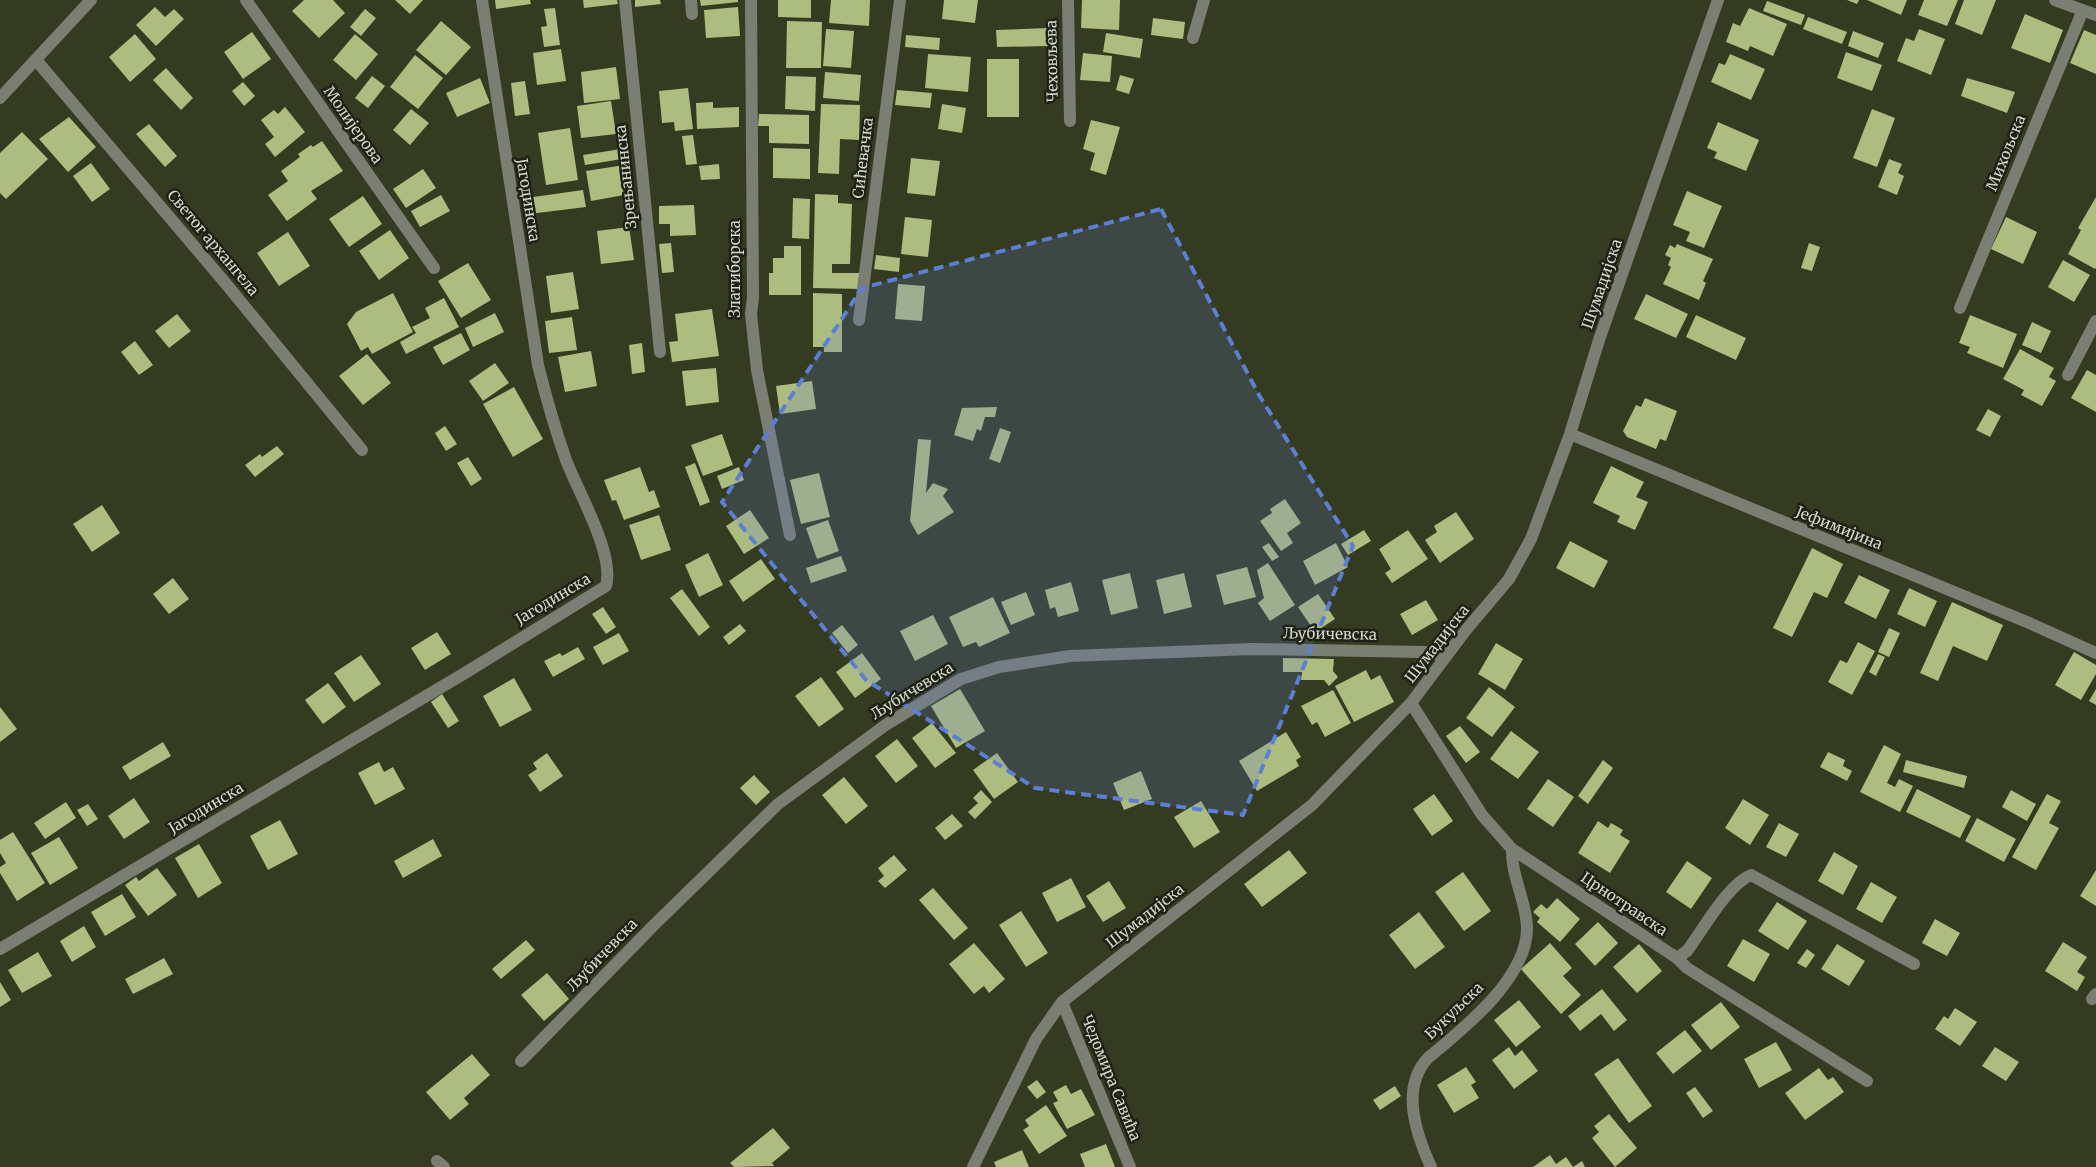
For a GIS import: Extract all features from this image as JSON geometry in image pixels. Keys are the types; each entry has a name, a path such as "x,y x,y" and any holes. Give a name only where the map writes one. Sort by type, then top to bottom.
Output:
{"street":[{"path":"0,98 91,0"},
{"name":"Молијерова","path":"246,0 434,268"},
{"name":"Јагодинска","path":"0,949 448,683 606,586 608,577 605,554 567,462 548,406 538,365 482,0"},
{"name":"Зрењанинска","path":"625,0 660,352"},
{"path":"692,0 692,14"},
{"name":"Златиборска","path":"751,0 753,298 751,314 757,370 790,535"},
{"name":"Сићевачка","path":"859,320 900,0"},
{"name":"Чеховљева","path":"1068,0 1070,121"},
{"path":"1193,38 1204,0"},
{"name":"Шумадијска","path":"973,1167 1036,1039 1062,1002 1312,805 1411,703 1446,656 1509,579 1531,539 1570,434 1600,340 1718,0"},
{"path":"2055,0 2096,15"},
{"name":"Михољска","path":"1960,308 2082,10"},
{"name":"Светог архангела","path":"36,60 227,285 362,450"},
{"path":"2068,375 2096,322"},
{"name":"Јефимијина","path":"1570,434 2027,622 2096,653"},
{"name":"Љубичевска","path":"521,1061 653,926 778,804 887,724 962,679 999,666 1070,656 1251,649 1424,652 1446,656"},
{"name":"Црнотравска","path":"1411,703 1482,815 1512,849 1677,958 1687,968 1867,1080"},
{"name":"Букуљска","path":"1431,1167 1417,1132 1412,1089 1414,1081 1421,1065 1482,1010 1501,988 1521,956 1527,929 1524,903 1512,860 1512,849"},
{"path":"1677,958 1687,952 1732,890 1743,879 1751,875 1914,964"},
{"name":"Чедомира Савића","path":"1062,1002 1130,1167"}],"highlighted area":[{"path":"1161,209 1259,395 1353,546 1243,815 1035,788 866,680 722,502 862,288"}],"building":[{"path":"304,0 333,0 345,13 319,38 292,11"},
{"path":"395,0 423,0 410,14"},
{"path":"495,0 530,0 531,4 496,9"},
{"path":"583,0 617,0 618,4 584,8"},
{"path":"635,0 660,0 661,4 635,7"},
{"path":"700,0 738,0 738,2 701,6"},
{"path":"778,0 811,0 811,18 778,17"},
{"path":"831,0 870,0 869,26 829,23"},
{"path":"944,0 978,0 975,23 942,19"},
{"path":"1082,0 1120,0 1119,30 1081,28"},
{"path":"1847,0 1859,0 1857,4"},
{"path":"1867,0 1907,0 1901,15"},
{"path":"1924,0 1958,0 1947,26 1918,15"},
{"path":"1964,0 1996,0 1982,35 1955,24"},
{"path":"1767,1 1805,15 1801,25 1763,11"},
{"path":"155,7 165,17 174,9 184,19 156,46 136,25"},
{"path":"738,7 740,36 706,38 704,10"},
{"path":"555,8 560,45 544,47 541,27 547,26 544,9"},
{"path":"1749,8 1787,24 1773,56 1750,46 1748,51 1726,42 1733,23 1740,26"},
{"path":"365,9 376,18 361,36 350,27"},
{"path":"2025,14 2063,30 2050,63 2011,48"},
{"path":"1808,17 1847,32 1842,44 1803,29"},
{"path":"1153,18 1185,22 1183,39 1151,35"},
{"path":"441,21 471,47 446,75 416,50"},
{"path":"787,21 822,22 821,68 786,68"},
{"path":"1048,28 1049,46 997,47 996,30"},
{"path":"826,29 854,31 851,68 823,66"},
{"path":"1919,29 1945,39 1931,75 1897,61 1906,38 1914,41"},
{"path":"2084,30 2096,35 2096,74 2070,63"},
{"path":"1853,31 1884,43 1878,58 1848,46"},
{"path":"252,32 271,59 243,79 224,52"},
{"path":"1106,33 1143,39 1140,58 1103,52"},
{"path":"135,34 156,59 130,82 109,57"},
{"path":"355,34 378,54 356,80 333,60"},
{"path":"906,35 940,38 939,50 905,47"},
{"path":"561,49 566,81 537,85 533,53"},
{"path":"1846,52 1882,65 1872,91 1837,78"},
{"path":"1083,53 1112,56 1110,82 1080,80"},
{"path":"928,54 971,57 968,92 925,88"},
{"path":"1730,54 1765,69 1751,100 1711,82 1719,63 1725,65"},
{"path":"415,55 443,78 418,109 390,87"},
{"path":"987,59 1019,59 1019,117 987,117"},
{"path":"616,67 620,99 584,103 581,72"},
{"path":"166,68 193,98 181,110 153,80"},
{"path":"825,72 861,75 859,101 823,98"},
{"path":"1120,75 1134,79 1129,94 1116,90"},
{"path":"372,76 385,86 368,108 355,98"},
{"path":"786,76 816,77 815,111 785,109"},
{"path":"480,78 490,103 457,117 446,93"},
{"path":"1967,78 2015,92 2007,113 1961,96"},
{"path":"525,81 530,114 515,116 511,83"},
{"path":"243,82 255,96 244,106 232,91"},
{"path":"688,88 693,129 675,131 674,122 662,123 659,91"},
{"path":"897,90 932,93 930,108 895,105"},
{"path":"611,101 616,134 581,138 577,106"},
{"path":"713,102 713,108 739,107 739,127 697,129 696,103"},
{"path":"821,104 860,105 859,140 840,139 839,174 818,173"},
{"path":"942,104 966,108 962,133 938,129"},
{"path":"285,107 305,132 275,157 265,144 274,137 261,120 274,110 278,114"},
{"path":"411,109 429,123 410,145 393,130"},
{"path":"1872,109 1895,118 1877,167 1853,158"},
{"path":"759,114 809,115 809,144 769,143 769,126 758,126"},
{"path":"69,117 96,147 68,172 39,139"},
{"path":"1091,120 1120,127 1106,175 1090,170 1095,153 1083,149"},
{"path":"1718,122 1759,140 1746,171 1714,158 1717,152 1707,148"},
{"path":"149,124 177,156 165,167 136,134"},
{"path":"570,128 578,180 546,185 538,133"},
{"path":"22,132 48,159 6,199 0,193 0,153"},
{"path":"693,135 697,164 686,165 682,136"},
{"path":"322,141 343,171 311,191 317,199 287,221 268,195 288,181 281,171 300,157 298,154 311,145 313,147"},
{"path":"773,148 810,149 810,179 773,178"},
{"path":"621,149 622,159 585,165 583,155"},
{"path":"911,158 940,161 935,196 907,193"},
{"path":"1889,159 1902,164 1898,173 1904,176 1897,195 1878,187"},
{"path":"91,163 110,189 92,202 73,176"},
{"path":"631,164 633,178 622,180 624,195 591,201 586,171"},
{"path":"719,164 720,179 701,180 699,166"},
{"path":"423,169 436,188 406,208 393,189"},
{"path":"583,190 586,207 529,214 526,198"},
{"path":"1687,191 1722,206 1704,248 1686,241 1690,232 1673,225"},
{"path":"815,194 838,195 838,203 852,204 850,264 832,264 832,273 860,273 860,289 813,288"},
{"path":"441,195 450,211 420,227 411,211"},
{"path":"363,196 382,224 349,247 329,219"},
{"path":"2096,197 2095,269 2068,254 2081,230 2078,228"},
{"path":"793,198 810,199 809,239 792,238"},
{"path":"694,205 696,235 670,236 670,224 659,224 659,206"},
{"path":"905,217 932,220 928,257 901,254"},
{"path":"2006,217 2037,232 2023,264 1991,249"},
{"path":"629,227 634,260 601,264 597,231"},
{"path":"390,230 409,258 379,280 359,251"},
{"path":"288,232 310,266 279,286 257,253"},
{"path":"671,243 674,272 662,273 659,244"},
{"path":"1809,243 1820,247 1812,271 1801,268"},
{"path":"1677,244 1713,259 1703,281 1706,283 1699,300 1663,284 1671,267 1668,265 1671,258 1665,255 1670,245 1675,248"},
{"path":"784,246 801,246 801,295 769,295 769,273 773,273 773,258 784,258"},
{"path":"876,255 900,258 899,272 874,269"},
{"path":"2063,260 2090,275 2074,302 2048,287"},
{"path":"468,263 491,300 461,318 438,281"},
{"path":"573,272 579,309 551,313 546,276"},
{"path":"898,284 925,286 922,321 895,319"},
{"path":"393,293 413,332 372,354 368,347 361,351 347,324 356,312"},
{"path":"813,293 842,294 842,352 824,352 824,347 813,347"},
{"path":"1646,294 1688,314 1676,338 1634,319"},
{"path":"444,298 459,327 406,354 400,342 416,333 412,327 430,318 425,308"},
{"path":"712,309 719,356 672,362 669,342 678,341 675,314"},
{"path":"495,313 504,332 473,347 465,328"},
{"path":"177,314 191,331 169,348 155,331"},
{"path":"1696,315 1746,338 1736,360 1686,337"},
{"path":"1970,315 2017,334 2003,368 1967,353 1970,347 1959,343"},
{"path":"572,317 577,350 549,353 545,321"},
{"path":"2032,322 2051,331 2041,353 2022,345"},
{"path":"461,333 470,350 443,365 433,347"},
{"path":"135,341 153,365 139,375 121,352"},
{"path":"642,343 645,372 632,374 629,345"},
{"path":"2020,349 2054,368 2049,377 2056,381 2042,406 2021,395 2024,390 2003,379"},
{"path":"591,351 597,386 565,392 558,357"},
{"path":"367,354 391,383 363,405 339,376"},
{"path":"495,363 509,383 483,401 469,381"},
{"path":"716,368 719,402 686,406 682,371"},
{"path":"2087,370 2096,375 2096,412 2071,398"},
{"path":"812,381 816,409 780,414 776,386"},
{"path":"514,387 543,439 513,457 483,404"},
{"path":"1645,398 1677,411 1666,441 1660,439 1656,449 1627,437 1623,431 1636,405 1641,407"},
{"path":"997,407 995,417 985,417 981,431 977,429 973,441 954,435 962,408"},
{"path":"1988,409 2001,416 1990,437 1976,430"},
{"path":"445,426 457,444 446,451 435,433"},
{"path":"1000,428 1011,432 1000,463 989,459"},
{"path":"722,434 733,465 703,476 691,445"},
{"path":"918,439 931,440 926,493 933,483 948,489 943,496 954,512 918,535 910,521"},
{"path":"277,446 284,454 255,477 245,465 260,454 262,457"},
{"path":"468,457 482,479 471,486 457,463"},
{"path":"695,463 710,502 700,506 685,467"},
{"path":"1611,466 1644,482 1636,497 1648,502 1635,530 1617,522 1620,516 1593,503"},
{"path":"640,467 649,492 654,490 660,507 624,520 616,500 612,501 604,480"},
{"path":"739,467 744,480 722,489 717,476"},
{"path":"819,473 830,517 801,524 790,480"},
{"path":"1285,499 1301,523 1287,533 1293,543 1281,551 1260,521 1272,513 1270,509"},
{"path":"102,505 120,533 92,552 73,524"},
{"path":"750,510 769,538 744,554 726,526"},
{"path":"1456,512 1474,539 1440,563 1425,540 1437,532 1434,526"},
{"path":"659,515 671,550 641,560 629,525"},
{"path":"828,520 839,551 817,559 806,528"},
{"path":"1364,530 1371,541 1348,555 1341,544"},
{"path":"1408,530 1428,559 1392,583 1385,573 1391,569 1379,549"},
{"path":"1570,541 1608,561 1594,588 1556,568"},
{"path":"1269,543 1279,557 1272,561 1262,547"},
{"path":"1336,543 1348,567 1315,585 1303,561"},
{"path":"1812,548 1843,564 1827,598 1814,592 1792,637 1773,628"},
{"path":"708,553 723,585 699,597 685,565"},
{"path":"841,556 847,571 811,583 806,568"},
{"path":"761,559 775,579 743,602 729,581"},
{"path":"1268,563 1295,605 1270,621 1258,603 1264,598 1257,570"},
{"path":"1247,567 1256,597 1224,605 1216,575"},
{"path":"1130,573 1138,608 1111,615 1102,580"},
{"path":"1184,573 1192,607 1164,614 1156,580"},
{"path":"1859,575 1890,590 1876,619 1844,603"},
{"path":"173,578 189,599 169,614 153,594"},
{"path":"1071,582 1079,611 1058,617 1055,607 1050,609 1045,590"},
{"path":"1909,588 1937,601 1925,627 1897,614"},
{"path":"682,589 710,627 699,636 670,598"},
{"path":"1026,592 1035,615 1011,625 1001,602"},
{"path":"1318,594 1335,619 1315,632 1298,607"},
{"path":"993,597 1010,633 979,647 976,642 963,647 949,617"},
{"path":"1426,600 1438,620 1412,635 1400,614"},
{"path":"1952,602 2003,625 1987,661 1953,646 1938,681 1920,673"},
{"path":"603,607 616,627 606,634 592,614"},
{"path":"933,615 948,644 915,661 900,631"},
{"path":"740,624 746,631 729,645 723,637"},
{"path":"842,625 858,645 848,653 832,633"},
{"path":"1889,628 1900,633 1889,657 1878,652"},
{"path":"437,632 451,654 425,670 411,648"},
{"path":"619,633 629,651 603,665 593,647"},
{"path":"1858,642 1875,651 1852,695 1828,682 1840,660 1847,663"},
{"path":"1496,643 1523,659 1505,690 1478,674"},
{"path":"578,647 585,659 553,677 544,661 560,653 562,656"},
{"path":"2074,652 2096,665 2096,674 2081,700 2055,685"},
{"path":"862,653 881,679 855,698 836,672"},
{"path":"1878,654 1885,657 1876,676 1869,672"},
{"path":"361,655 381,684 354,702 334,673"},
{"path":"1283,658 1334,659 1333,671 1338,677 1329,686 1324,680 1301,680 1302,672 1283,672"},
{"path":"1366,670 1371,680 1380,675 1394,702 1354,722 1335,686"},
{"path":"821,677 844,709 819,727 795,696"},
{"path":"514,678 532,710 500,727 483,696"},
{"path":"328,683 346,707 323,724 305,700"},
{"path":"1489,687 1515,707 1492,737 1466,718"},
{"path":"960,689 985,731 956,748 931,706"},
{"path":"2096,689 2096,705 2089,701"},
{"path":"1333,690 1351,723 1325,737 1317,722 1312,725 1301,706"},
{"path":"442,694 459,721 448,728 431,702"},
{"path":"0,707 17,729 0,742"},
{"path":"932,723 956,753 935,768 912,738"},
{"path":"1460,726 1480,752 1466,763 1446,736"},
{"path":"1511,731 1539,752 1518,779 1490,759"},
{"path":"1286,732 1301,757 1296,760 1299,766 1257,791 1239,761"},
{"path":"897,739 918,766 896,783 875,756"},
{"path":"163,742 171,756 130,780 122,767"},
{"path":"1884,745 1901,754 1887,783 1895,787 1899,779 1913,786 1900,812 1860,792"},
{"path":"1828,752 1845,760 1843,766 1852,771 1847,781 1820,767"},
{"path":"547,753 563,776 540,792 528,775 537,769 533,763"},
{"path":"997,753 1018,782 994,799 973,770"},
{"path":"1603,760 1613,768 1588,804 1578,796"},
{"path":"1906,760 1967,776 1964,788 1903,772"},
{"path":"379,762 384,772 393,767 405,789 375,805 358,773"},
{"path":"1141,771 1152,799 1124,810 1113,783"},
{"path":"754,775 770,792 756,805 740,788"},
{"path":"844,777 868,806 846,824 822,795"},
{"path":"1548,779 1574,797 1553,827 1527,809"},
{"path":"1917,789 1971,816 1960,838 1906,812"},
{"path":"981,790 992,802 975,819 968,812 978,803 973,798"},
{"path":"2011,790 2036,804 2027,821 2002,807"},
{"path":"1434,794 1453,821 1432,836 1413,809"},
{"path":"2047,794 2061,801 2049,823 2059,828 2036,870 2012,857"},
{"path":"134,798 150,822 124,839 108,816"},
{"path":"1743,799 1769,815 1750,845 1725,828"},
{"path":"1201,801 1220,832 1194,848 1174,817"},
{"path":"66,802 76,818 45,839 34,823"},
{"path":"88,804 98,819 87,826 77,810"},
{"path":"952,814 963,826 945,840 935,828"},
{"path":"1977,818 2016,839 2004,862 1965,841"},
{"path":"280,820 298,854 268,870 250,836"},
{"path":"1598,821 1608,828 1611,823 1623,830 1620,835 1630,841 1610,873 1578,853"},
{"path":"1779,823 1799,834 1786,857 1766,847"},
{"path":"13,832 45,883 17,901 0,873 0,867 6,863 0,853 0,840"},
{"path":"59,837 78,868 50,885 31,853"},
{"path":"433,839 442,856 403,878 394,861"},
{"path":"199,844 222,883 198,898 175,858"},
{"path":"1289,850 1307,873 1262,907 1244,884"},
{"path":"1834,852 1858,866 1843,895 1818,881"},
{"path":"894,855 907,870 885,888 878,881 884,876 878,868"},
{"path":"1687,861 1712,878 1691,909 1666,892"},
{"path":"157,868 177,895 148,916 125,885 136,877 139,881"},
{"path":"2096,870 2096,906 2080,896"},
{"path":"1463,872 1491,911 1464,931 1435,892"},
{"path":"1071,878 1086,907 1057,922 1042,893"},
{"path":"1109,881 1126,908 1103,922 1086,896"},
{"path":"1871,882 1897,897 1882,923 1856,909"},
{"path":"933,888 968,928 954,940 919,900"},
{"path":"122,894 136,917 105,936 91,912"},
{"path":"1557,898 1580,919 1560,942 1537,922 1540,918 1533,912 1541,904 1547,909"},
{"path":"1777,902 1807,921 1788,950 1758,931"},
{"path":"1021,911 1048,953 1026,967 999,925"},
{"path":"1419,912 1445,947 1415,969 1389,935"},
{"path":"1935,919 1960,933 1947,956 1922,943"},
{"path":"1598,922 1618,943 1595,966 1575,944"},
{"path":"84,926 96,947 72,962 60,941"},
{"path":"1743,939 1770,954 1754,982 1727,966"},
{"path":"526,940 535,950 501,979 492,969"},
{"path":"2063,942 2087,957 2077,972 2085,977 2077,991 2045,971"},
{"path":"974,943 1005,979 989,993 984,986 974,994 949,964"},
{"path":"1550,943 1572,968 1563,976 1581,995 1561,1014 1521,969"},
{"path":"1639,944 1662,971 1637,993 1613,967"},
{"path":"1837,944 1865,961 1849,986 1821,969"},
{"path":"1807,949 1815,955 1806,968 1797,963"},
{"path":"38,952 52,976 22,993 8,970"},
{"path":"164,958 173,974 133,994 125,979"},
{"path":"547,973 569,999 544,1021 521,995"},
{"path":"0,982 11,1000 0,1007"},
{"path":"1602,989 1627,1020 1614,1031 1601,1014 1580,1031 1568,1016"},
{"path":"1519,1000 1541,1027 1516,1047 1494,1020"},
{"path":"1721,1002 1740,1027 1711,1050 1691,1025"},
{"path":"1955,1008 1977,1022 1960,1046 1935,1029 1944,1016 1948,1019"},
{"path":"1685,1030 1702,1051 1673,1074 1656,1053"},
{"path":"1776,1042 1792,1070 1759,1088 1744,1059"},
{"path":"1509,1047 1515,1056 1522,1050 1538,1071 1514,1089 1492,1060"},
{"path":"1995,1047 2019,1062 2006,1081 1982,1066"},
{"path":"472,1054 490,1075 464,1098 469,1104 450,1120 426,1092"},
{"path":"1618,1058 1652,1106 1629,1123 1594,1074"},
{"path":"1466,1067 1476,1082 1471,1085 1479,1098 1454,1113 1437,1085"},
{"path":"1819,1068 1828,1080 1833,1077 1844,1092 1805,1120 1785,1093"},
{"path":"1037,1080 1046,1092 1037,1099 1027,1087"},
{"path":"1066,1085 1071,1094 1081,1089 1095,1115 1067,1129 1053,1103 1058,1101 1053,1092"},
{"path":"1395,1086 1401,1096 1380,1110 1373,1100"},
{"path":"1695,1087 1713,1111 1703,1118 1686,1093"},
{"path":"1046,1105 1067,1136 1039,1154 1023,1130 1029,1126 1025,1120"},
{"path":"1609,1114 1637,1148 1615,1167 1592,1138 1599,1132 1594,1126"},
{"path":"773,1128 790,1148 772,1163 774,1166 734,1167 730,1163"},
{"path":"1106,1144 1115,1167 1085,1167 1080,1154"},
{"path":"1022,1150 1029,1167 996,1167 994,1162"},
{"path":"1550,1155 1556,1164 1566,1157 1573,1167 1533,1167"},
{"path":"1582,1161 1585,1167 1573,1167"}]}
